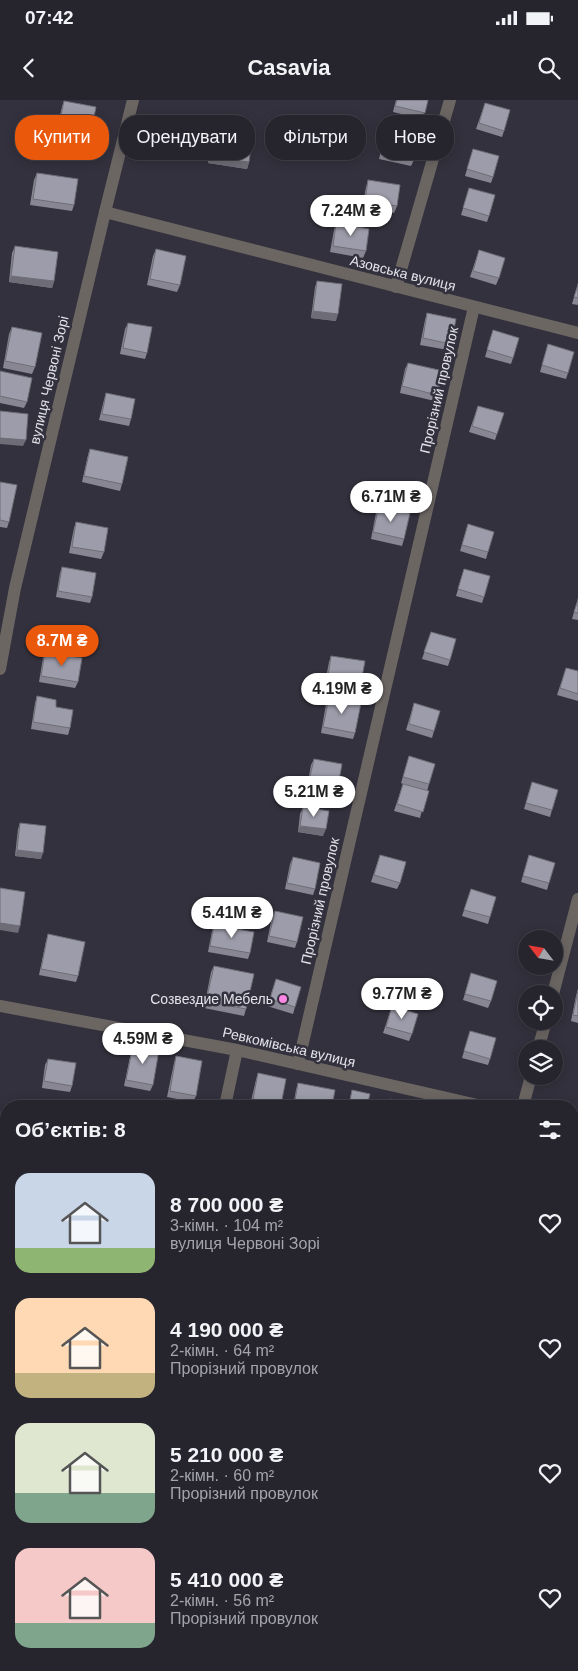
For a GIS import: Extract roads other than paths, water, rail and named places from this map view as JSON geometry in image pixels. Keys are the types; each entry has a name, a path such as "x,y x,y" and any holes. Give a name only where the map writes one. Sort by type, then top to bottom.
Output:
{"street":[{"name":"вулиця Червоні Зорі","path":"0,669 15,588 133,100"},
{"path":"396,287 450,100"},
{"name":"Азовська вулиця","path":"105,212 578,333"},
{"name":"Прорізний провулок","path":"298,1064 474,307"},
{"path":"555,985 578,899"},
{"name":"Ревкомівська вулиця","path":"0,1006 237,1050 456,1100"},
{"path":"226,1100 237,1050"},
{"path":"525,1100 529,1085"}],"place":[{"name":"Созвездие Мебель","path":"283,999"}]}
